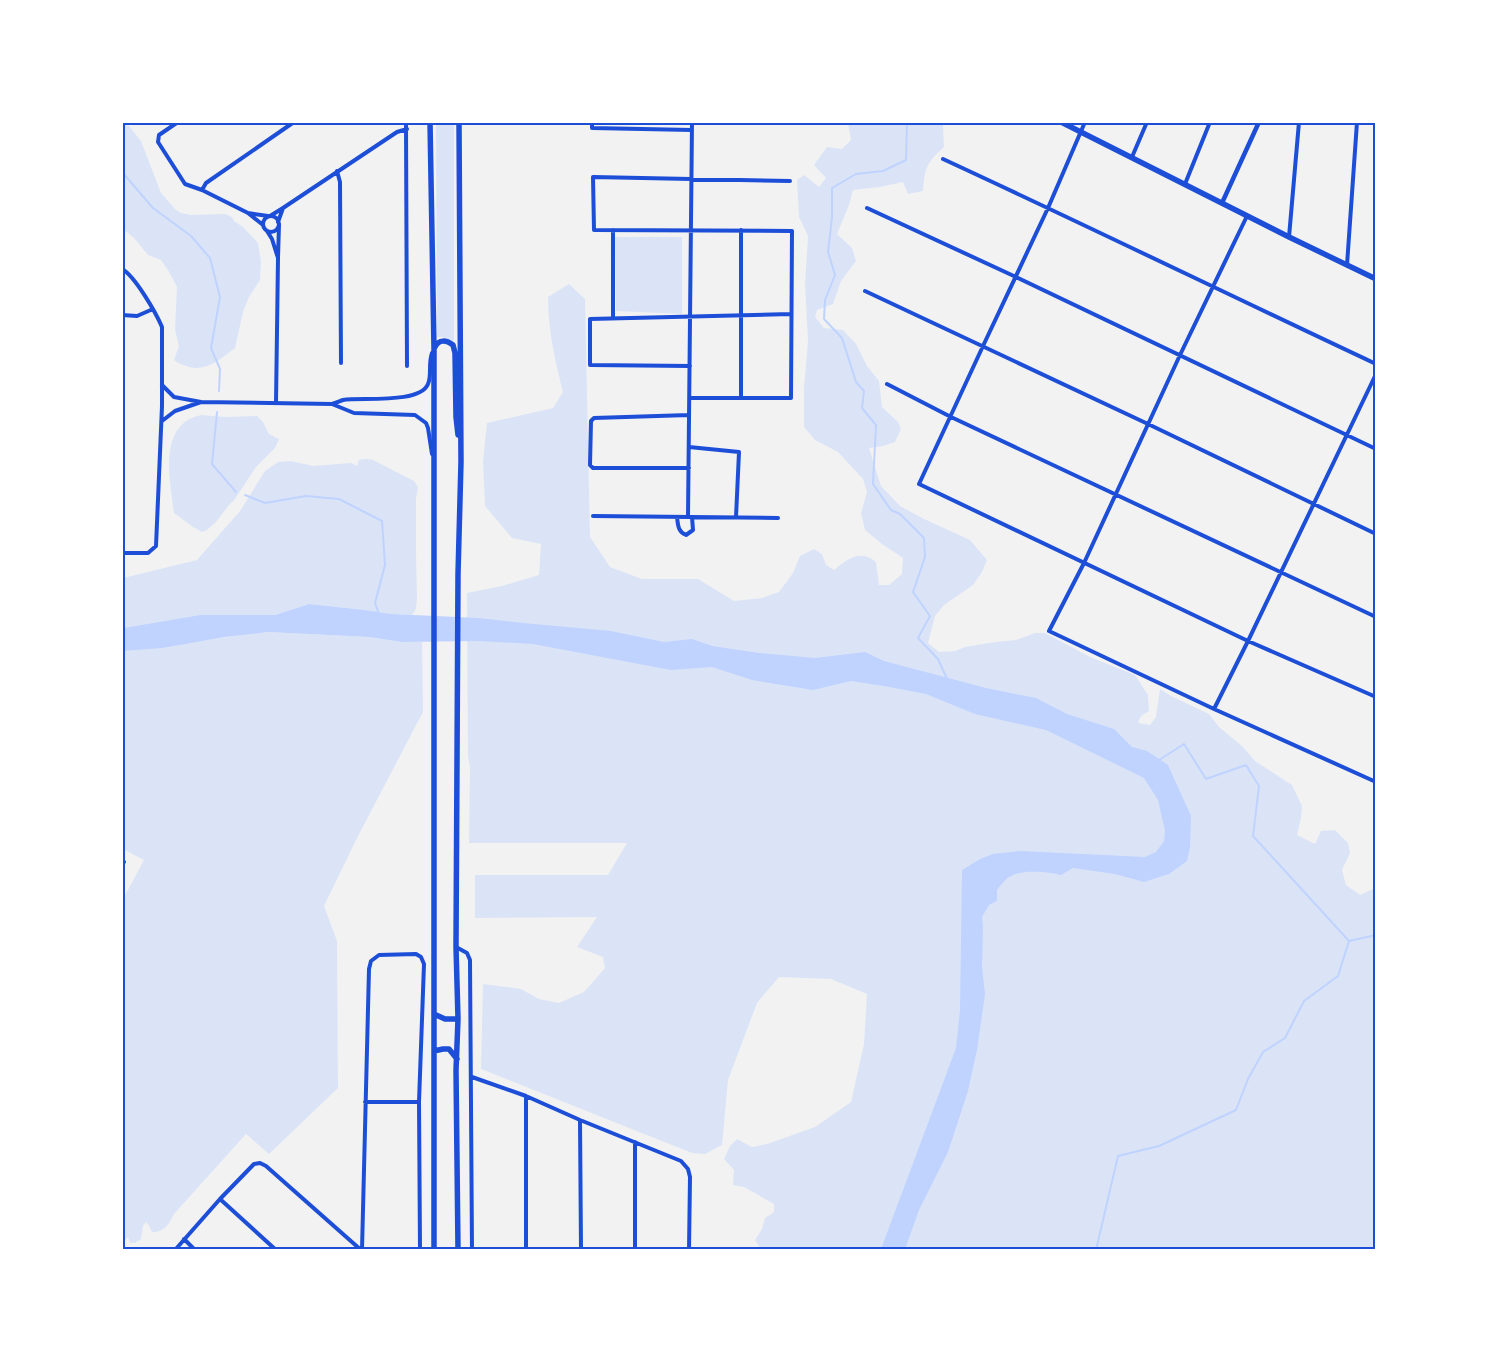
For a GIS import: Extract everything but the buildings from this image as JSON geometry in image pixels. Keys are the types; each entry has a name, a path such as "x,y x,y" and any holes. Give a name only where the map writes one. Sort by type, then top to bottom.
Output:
{"main road":[{"path":"430,122 435,571 434,1250"},
{"path":"458,1250 456,1070 458,1019 456,947 458,574 461,462 459,122"},
{"path":"1061,122 1376,279"},
{"path":"434,349 437,343 448,341 453,345 456,353 456,417 461,462"},
{"path":"434,1014 450,1020 458,1019"},
{"path":"434,1051 449,1049 457,1059"}],"street":[{"path":"178,122 159,135 158,142 185,184 202,190 248,213 263,225 272,239 278,258"},
{"path":"202,190 206,183 294,122"},
{"path":"406,122 407,366"},
{"path":"592,122 592,128 692,130"},
{"path":"677,516 681,533 686,535 693,530 690,517 689,468 692,122"},
{"path":"1085,122 1048,208 920,484 1248,641 1376,697"},
{"path":"1132,157 1147,122"},
{"path":"1185,184 1210,122"},
{"path":"1222,203 1260,122"},
{"path":"1289,237 1299,122"},
{"path":"1347,265 1356,122"},
{"path":"263,225 264,220 269,216 396,132 407,129"},
{"path":"943,159 1376,364"},
{"path":"337,171 340,182 341,363"},
{"path":"690,398 791,398 792,231 594,230 592,177 790,181"},
{"path":"267,231 275,231 283,208"},
{"path":"867,208 1376,449"},
{"path":"248,213 275,217 278,223 276,404"},
{"path":"1247,216 1180,355 1084,563 1050,630 1214,709 1376,782"},
{"path":"613,318 614,230"},
{"path":"741,230 741,398"},
{"path":"122,269 128,272 135,281 162,326 162,421 156,546 148,553 122,553"},
{"path":"866,291 1376,534"},
{"path":"122,315 137,316 153,309"},
{"path":"690,366 590,365 590,319 791,314"},
{"path":"162,385 174,397 201,402 332,404 342,400 403,397 422,392 429,383 430,361 434,349"},
{"path":"1214,709 1376,374"},
{"path":"887,384 1376,617"},
{"path":"162,421 175,411 201,402"},
{"path":"332,404 354,413 417,416 426,423 428,428 434,469"},
{"path":"689,416 594,418 591,422 590,464 593,468 689,468"},
{"path":"689,447 739,452 736,517"},
{"path":"593,516 778,518"},
{"path":"456,947 467,953 470,960 472,1250"},
{"path":"361,1250 369,969 371,960 379,955 416,954 424,964 419,1102 420,1250"},
{"path":"472,1077 526,1096 681,1161 688,1169 690,1177 689,1250"},
{"path":"526,1096 526,1250"},
{"path":"364,1102 419,1102"},
{"path":"580,1120 581,1250"},
{"path":"635,1142 635,1250"},
{"path":"175,1250 254,1164 260,1163 266,1166 361,1250"},
{"path":"220,1199 276,1250"},
{"path":"184,1239 195,1250"}],"shaded area":[{"path":"436,123 454,123 454,341 437,337"},
{"path":"848,123 944,123 944,147 933,157 927,166 923,191 908,194 903,182 853,190 837,234 852,248 856,261 841,281 833,304 817,310 815,317 824,328 843,330 856,344 867,366 879,381 882,407 898,422 901,429 895,442 869,448 881,486 900,506 970,540 987,560 982,572 973,585 944,605 935,616 928,643 939,652 955,651 965,647 1016,640 1035,633 1045,633 1090,657 1135,675 1148,695 1149,711 1141,716 1138,723 1150,725 1156,717 1160,689 1209,714 1219,727 1242,746 1255,761 1292,785 1302,806 1297,835 1315,844 1321,831 1335,830 1348,843 1350,853 1342,870 1346,885 1360,895 1373,889 1375,902 1375,1249 761,1249 755,1240 762,1229 765,1218 774,1212 774,1204 744,1187 733,1185 734,1170 724,1159 730,1146 737,1139 752,1147 767,1144 815,1127 851,1102 864,1044 867,994 831,979 779,977 757,1003 728,1080 722,1145 705,1154 692,1153 481,1069 483,984 521,989 539,999 559,1003 584,992 605,968 603,957 577,947 597,917 475,918 475,875 608,875 627,843 469,843 470,767 468,756 467,593 502,586 539,575 541,544 512,538 485,506 483,461 487,423 553,408 563,392 552,345 548,297 569,284 585,299 590,537 610,567 642,579 698,579 734,601 762,598 779,592 793,573 800,556 814,549 822,554 826,565 834,570 854,557 865,556 870,558 876,562 879,585 889,585 902,574 903,558 865,530 861,513 867,492 863,479 838,452 815,440 804,427 804,388 808,341 805,284 808,236 799,217 797,180 804,175 819,187 826,178 814,165 827,147 842,149 851,140"},
{"path":"122,126 129,126 141,141 161,193 175,209 181,213 191,215 225,214 232,217 258,243 261,261 260,280 249,297 243,312 235,348 206,366 192,368 174,360 179,346 175,330 177,287 161,260 148,255 134,238 123,229"},
{"path":"615,237 682,237 682,314 616,311"},
{"path":"201,415 225,417 257,416 263,422 269,434 279,439 275,448 256,467 235,499 216,522 202,532 174,513 169,470 172,442 178,430 187,420"},
{"path":"359,460 373,460 414,481 418,487 416,499 417,599 416,609 412,615 309,604 275,615 200,615 123,628 123,578 197,560 240,511 265,471 278,462 291,461 313,466 351,463 357,466"},
{"path":"268,632 369,637 402,642 422,642 423,712 357,838 324,906 337,941 338,1088 269,1154 246,1134 174,1214 166,1227 160,1231 152,1232 146,1222 143,1226 141,1239 135,1243 130,1243 128,1237 125,1240 122,1239 122,901 144,860 123,849 123,651"}],"water":[{"path":"309,604 391,614 479,618 611,631 664,642 692,639 712,646 759,653 815,658 865,652 884,661 986,688 1036,698 1067,714 1114,729 1132,747 1147,751 1168,765 1191,816 1190,847 1187,861 1169,874 1144,882 1115,874 1073,868 1061,875 1022,872 1007,878 997,890 997,901 989,905 982,917 982,967 985,994 977,1050 968,1091 948,1152 919,1210 905,1249 881,1249 956,1048 960,1010 962,870 980,859 993,854 1020,851 1145,857 1156,852 1164,841 1165,831 1158,800 1144,778 1046,730 975,714 926,694 851,681 813,690 752,680 712,667 671,670 533,644 479,641 402,642 369,637 268,632 162,648 123,651 123,628 200,615 275,615"}],"waterway":[{"path":"907,122 906,160 883,171 856,174 832,188 832,217 828,252 835,275 825,300 824,319 842,338 856,382 864,391 862,408 876,425 873,484 891,510 900,514 924,538 925,557 913,592 930,616 918,638 938,659 947,679"},
{"path":"122,172 153,208 191,236 210,258 220,297 211,348 220,369 219,391"},
{"path":"217,412 212,464 236,492"},
{"path":"245,495 265,503 306,496 339,499 382,521 385,565 375,603 379,614"},
{"path":"1159,760 1184,744 1206,779 1246,765 1259,786 1253,836 1349,941"},
{"path":"1096,1250 1118,1156 1159,1146 1236,1110 1248,1079 1263,1052 1285,1038 1304,1001 1338,976 1349,941 1376,935"}]}
